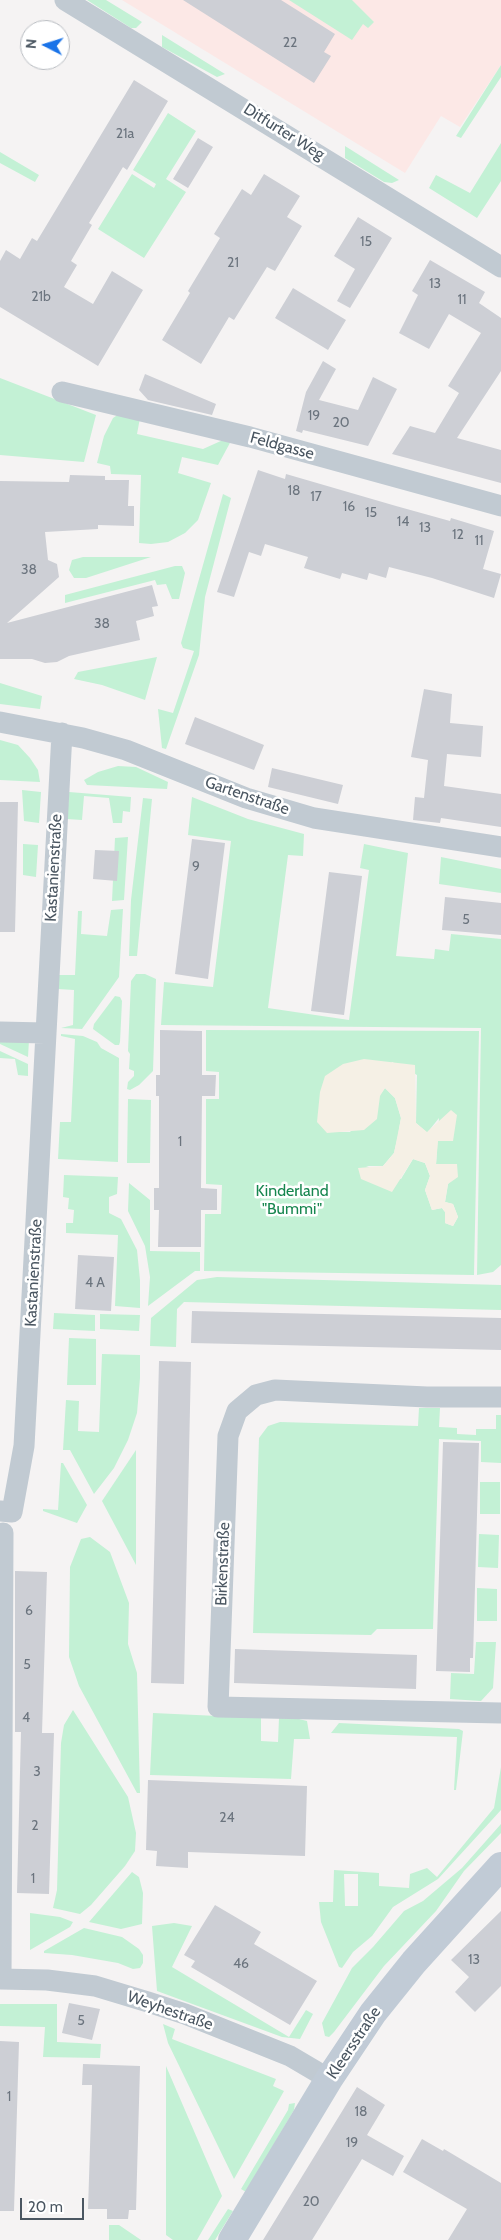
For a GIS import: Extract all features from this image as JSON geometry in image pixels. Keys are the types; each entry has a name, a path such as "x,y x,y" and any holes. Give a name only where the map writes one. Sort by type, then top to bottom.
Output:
{"main road":[{"name":"Kleersstraße","path":"232,2240 329,2079 391,1989 501,1866"}],"street":[{"name":"Ditfurter Weg","path":"65,0 501,267"},
{"name":"Feldgasse","path":"62,392 250,437 501,506"},
{"name":"Gartenstraße","path":"0,722 62,733 126,750 246,798 298,814 501,847"},
{"name":"Kastanienstraße","path":"6,1511 24,1446 62,733"},
{"path":"0,1032 45,1033"},
{"name":"Birkenstraße","path":"501,1397 427,1397 275,1390 256,1395 237,1412 228,1436 218,1707 501,1714"},
{"path":"1,1979 3,1533"},
{"name":"Weyhestraße","path":"1,1979 47,1980 95,1986 148,2002 185,2014 290,2056 329,2079"}],"shaded area":[{"path":"122,0 501,0 501,65 460,127 441,116 405,173"}],"green space":[{"path":"87,0 106,0 142,22 136,28 131,28"},
{"path":"289,0 352,0 374,22 368,28 363,24 352,40"},
{"path":"162,35 225,74 217,77 162,47"},
{"path":"501,65 501,77 461,138 456,136"},
{"path":"168,113 196,131 166,179 186,192 144,258 98,229 132,174 154,188 156,184 133,170"},
{"path":"501,143 501,181 477,218 429,188 436,175 470,193"},
{"path":"345,146 399,180 392,183 384,182 345,158"},
{"path":"0,152 39,175 35,182 0,163"},
{"path":"0,378 96,415 84,462 0,455"},
{"path":"122,412 140,418 137,434 203,449 223,440 231,441 218,465 182,457 178,473 211,483 198,520 185,533 168,542 139,543 141,475 111,474 110,466 97,463 104,436 113,418"},
{"path":"223,494 231,498 205,597 199,655 166,749 162,748 158,709 173,713 194,651 183,648 181,643"},
{"path":"83,557 151,557 86,578 74,578 69,570 72,560"},
{"path":"175,566 182,566 185,573 179,599 172,599 166,584 157,585 155,580 65,603 65,595"},
{"path":"157,657 145,700 102,685 74,679 78,672"},
{"path":"0,683 42,696 40,709 0,704"},
{"path":"0,740 18,745 38,770 40,782 0,780"},
{"path":"118,766 136,767 168,782 167,789 87,785 84,780 98,772"},
{"path":"22,790 41,792 39,823 24,821"},
{"path":"69,792 131,797 130,812 123,811 122,823 113,823 109,798 84,796 82,820 67,819"},
{"path":"192,797 248,819 304,834 303,856 288,855 268,1008 349,1020 369,870 360,868 364,844 408,853 396,956 434,959 435,949 449,951 451,934 501,939 501,1265 493,1272 477,1275 481,1028 161,1025 164,982 213,987 231,841 188,835"},
{"path":"143,798 152,799 137,956 129,956 131,900"},
{"path":"128,837 124,900 112,901 115,838"},
{"path":"23,844 38,845 36,877 23,875"},
{"path":"441,857 501,869 501,893 439,884"},
{"path":"123,909 119,977 82,1029 61,1028 73,1025 74,990 58,989 59,975 75,975 78,911 82,911 81,934 107,936 111,910"},
{"path":"136,974 145,974 156,979 153,1071 139,1085 130,1090 127,1089 128,1082 134,1076 134,1071 129,1069 130,1054 128,1051 131,981"},
{"path":"115,996 120,997 122,1001 119,1045 115,1045 93,1029 94,1024"},
{"name":"Kinderland \"Bummi\"","path":"206,1030 479,1031 474,1275 204,1271 205,1214 221,1214 222,1185 206,1184 206,1099 219,1099 219,1072 206,1071","holes":["392,1062 417,1075 416,1123 427,1133 439,1118 436,1165 456,1164 448,1184 445,1202 453,1204 458,1217 453,1226 445,1223 445,1212 442,1208 432,1210 425,1190 430,1176 425,1163 413,1159 401,1179 366,1166 383,1166 394,1153 401,1118 395,1098 385,1088 350,1132 339,1132"]},
{"path":"61,1034 83,1036 97,1042 101,1048 119,1058 118,1162 58,1159 60,1122 71,1122 75,1039 61,1036"},
{"path":"0,1038 29,1040 28,1057 0,1044"},
{"path":"0,1051 28,1064 28,1076 18,1075 15,1059 0,1058"},
{"path":"128,1099 151,1100 150,1163 127,1163"},
{"path":"64,1175 118,1177 117,1194 109,1197 109,1213 121,1219 137,1250 140,1308 115,1306 118,1235 66,1233 66,1223 73,1223 74,1210 68,1209 69,1198 63,1197"},
{"path":"129,1183 150,1200 150,1251 200,1252 200,1271 195,1271 148,1306 150,1277 145,1246 128,1211"},
{"path":"217,1277 501,1285 501,1310 184,1302 177,1309 176,1347 150,1346 151,1318 197,1280"},
{"path":"54,1313 95,1315 95,1331 53,1329"},
{"path":"100,1314 140,1315 139,1331 100,1329"},
{"path":"69,1338 96,1339 96,1385 67,1385"},
{"path":"102,1354 140,1355 140,1378 137,1413 128,1440 114,1468 94,1494 70,1450 63,1450 66,1400 79,1401 78,1431 99,1432"},
{"path":"419,1408 440,1408 439,1427 457,1428 457,1434 476,1435 476,1429 496,1429 496,1415 501,1415 501,1463 481,1462 481,1441 439,1439 433,1629 377,1629 371,1635 253,1633 259,1438 268,1426 280,1422 418,1426"},
{"path":"136,1450 136,1565 102,1501"},
{"path":"61,1463 63,1463 87,1505 77,1523 43,1511 43,1509 58,1510"},
{"path":"480,1482 500,1482 500,1514 480,1514"},
{"path":"479,1534 499,1535 498,1568 478,1567"},
{"path":"90,1537 110,1552 129,1603 128,1644 137,1673 140,1793 137,1793 79,1686 69,1657 70,1567 81,1539"},
{"path":"477,1588 497,1589 497,1621 477,1621"},
{"path":"476,1642 496,1642 493,1688 481,1701 450,1699 451,1673 474,1674"},
{"path":"73,1710 128,1797 136,1833 135,1851 125,1866 91,1905 80,1914 53,1908 57,1890 61,1743 64,1725"},
{"path":"153,1713 261,1718 261,1741 278,1742 279,1718 299,1719 307,1721 310,1739 294,1739 291,1779 150,1775"},
{"path":"339,1723 459,1729 463,1731 456,1790 454,1790 457,1737 331,1733"},
{"path":"501,1767 501,1810 438,1879 393,1907 372,1936 353,1952 342,1968 339,1967 321,1922 319,1902 333,1902 334,1870 379,1873 379,1886 409,1888 410,1874 427,1868 437,1877 494,1808","holes":["344,1874 358,1874 358,1906 345,1906"]},
{"path":"501,1824 501,1833 464,1871 436,1911 384,1966 334,2032 329,2037 325,2036 322,2023 352,1968 404,1911 423,1901 462,1868"},
{"path":"132,1872 139,1877 143,1893 142,1924 121,1929 89,1922"},
{"path":"30,1913 60,1917 73,1922 70,1927 30,1950"},
{"path":"174,1923 192,1926 172,1967 289,2037 306,2010 313,2014 300,2039 282,2037 157,1991 152,1926"},
{"path":"84,1928 122,1937 139,1949 143,1955 143,1963 140,1968 133,1969 118,1963 72,1955 44,1953 44,1951"},
{"path":"0,2004 57,2004 57,2042 101,2044 100,2058 43,2057 45,2027 0,2026"},
{"path":"163,2024 175,2029 172,2039 276,2079 273,2086 284,2091 234,2179 168,2043"},
{"path":"166,2066 222,2196 197,2240 173,2240 166,2235"},
{"path":"295,2103 294,2110 246,2192 241,2189 288,2110 289,2104"},
{"path":"228,2209 233,2211 215,2240 208,2240"},
{"path":"109,2225 119,2225 141,2240 109,2240"}],"sand":[{"path":"364,1059 415,1065 416,1123 427,1132 451,1110 457,1115 453,1141 438,1141 436,1164 457,1164 458,1177 448,1184 445,1202 453,1204 458,1217 453,1226 445,1223 445,1212 442,1208 432,1210 425,1190 430,1176 425,1163 413,1159 392,1192 361,1179 358,1168 383,1166 394,1153 401,1118 395,1098 385,1088 380,1096 377,1119 364,1130 327,1133 317,1122 320,1092 325,1076 343,1064"}],"building":[{"path":"183,0 281,0 335,34 324,52 331,56 314,83"},
{"path":"134,80 168,101 127,170 123,167 89,223 92,225 71,261 77,265 64,287 93,304 112,271 143,290 98,366 0,307 0,261 6,250 20,259 32,238 37,241"},
{"path":"198,138 213,147 188,188 173,179"},
{"path":"264,174 300,196 287,217 302,226 275,271 267,267 234,320 229,317 201,364 162,340 190,293 188,291 220,238 214,234 242,189 251,195"},
{"path":"358,217 392,238 350,308 337,301 355,269 334,256"},
{"path":"430,260 485,292 479,303 501,318 501,371 457,438 501,450 501,483 392,454 410,426 435,433 459,393 448,386 481,333 449,314 429,349 399,333 418,295 412,291"},
{"path":"293,288 346,320 328,350 275,318"},
{"path":"323,361 336,369 319,400 358,410 373,377 397,389 368,446 303,430 302,433 296,431 306,392"},
{"path":"145,374 216,404 212,415 148,400 139,390"},
{"path":"258,470 285,479 286,474 450,521 451,518 494,531 483,569 501,574 494,598 432,578 389,567 386,578 369,573 367,580 342,573 340,579 304,568 308,557 265,544 261,556 249,552 234,597 217,592"},
{"path":"70,475 105,476 105,480 129,480 128,506 134,506 134,526 98,525 98,529 45,532 48,560 57,564 59,577 7,623 152,585 158,606 152,607 154,616 136,621 140,640 69,656 57,662 45,663 32,659 0,659 0,481 69,482"},
{"path":"424,689 452,694 450,723 483,726 481,757 447,754 444,786 501,794 501,827 441,818 440,823 413,820 415,797 424,798 428,760 411,757"},
{"path":"195,717 264,745 254,770 185,744"},
{"path":"272,768 343,785 338,804 268,787"},
{"path":"0,802 18,802 15,932 0,932"},
{"path":"192,839 225,843 208,979 175,974"},
{"path":"95,850 119,851 117,881 93,879"},
{"path":"329,872 362,876 344,1015 311,1011"},
{"path":"445,897 501,903 501,935 442,930"},
{"path":"160,1030 202,1031 202,1075 216,1075 215,1096 202,1096 201,1188 217,1189 217,1210 201,1210 201,1247 158,1247 159,1210 154,1210 154,1188 159,1188 159,1096 156,1096 156,1075 160,1075"},
{"path":"78,1255 114,1257 111,1311 75,1309"},
{"path":"192,1311 501,1318 501,1350 191,1343"},
{"path":"159,1361 191,1362 184,1684 151,1683"},
{"path":"443,1442 479,1443 473,1658 470,1658 470,1672 436,1671"},
{"path":"15,1571 47,1572 42,1733 54,1733 49,1894 17,1893 21,1732 15,1732"},
{"path":"235,1649 417,1655 416,1689 234,1683"},
{"path":"148,1780 307,1786 305,1856 188,1852 188,1868 156,1866 157,1851 146,1850"},
{"path":"215,1905 261,1932 254,1944 317,1981 290,2025 191,1967 195,1961 184,1955"},
{"path":"501,1911 501,1986 475,2012 455,1992 469,1977 451,1960"},
{"path":"69,2003 100,2009 92,2040 62,2033"},
{"path":"0,2041 19,2042 14,2211 0,2211"},
{"path":"83,2064 140,2066 136,2210 129,2210 128,2219 107,2219 107,2209 88,2209 92,2085 82,2085"},
{"path":"357,2087 385,2105 367,2135 404,2156 393,2176 362,2159 312,2240 263,2240"},
{"path":"422,2139 443,2151 444,2149 501,2183 501,2240 448,2240 467,2209 403,2172"}]}
